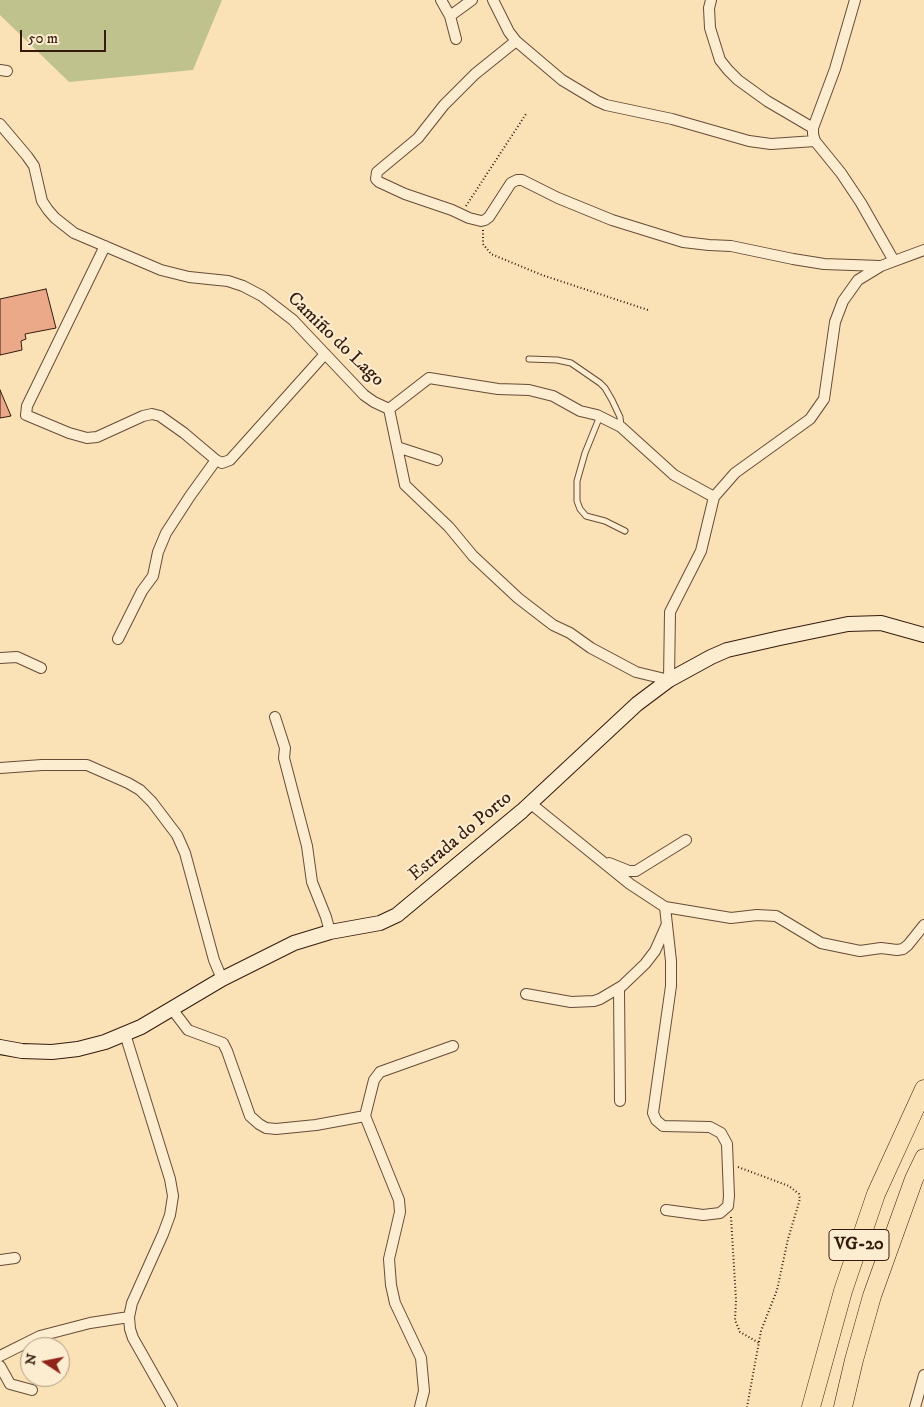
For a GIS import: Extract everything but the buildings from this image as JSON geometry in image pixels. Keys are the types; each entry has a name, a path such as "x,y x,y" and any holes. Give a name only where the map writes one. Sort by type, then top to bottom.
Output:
{"highway":[{"name":"VG-20","path":"811,1407 843,1291 876,1194 924,1089"},
{"name":"VG-20","path":"843,1407 872,1296 914,1179 924,1158"}],"street":[{"path":"441,0 450,16 456,39"},
{"path":"450,16 472,0"},
{"path":"492,0 516,42 562,80 606,105 672,119 749,141 771,144 815,141"},
{"path":"711,0 709,8 710,28 720,60 738,80 768,101 813,128"},
{"path":"855,0 835,69 813,128 815,141 841,173 894,261"},
{"path":"516,42 475,74 444,105 418,138 377,172 376,179 405,194 476,220 485,220 511,183 522,180 612,220 683,242 730,246 824,264 881,266"},
{"name":"Camiño do Lago","path":"0,124 34,166 42,201 54,218 74,233 161,270 189,277 228,281 262,296 293,320 364,395 389,409"},
{"path":"105,246 27,406 26,415 69,433 87,438 97,437 143,416 152,414 160,416 222,463 230,460 325,354"},
{"path":"714,497 674,476 621,427 600,416 580,411 553,396 528,390 498,389 429,378 389,409 405,485 450,527 473,556 518,598 552,625 570,633 592,648 636,672 669,680 670,612 701,551 714,497 734,473 810,419 824,399 835,322 843,301 858,280 881,266 924,250"},
{"path":"397,447 437,460"},
{"path":"118,639 142,591 153,576 158,552 166,534 216,460"},
{"name":"Estrada do Porto","path":"0,1047 29,1052 65,1051 89,1047 125,1034 222,979 294,943 330,932 380,923 397,915 530,803 637,704 669,680 696,664 727,650 830,627 863,623 881,623 924,635"},
{"path":"0,658 18,657 41,668"},
{"path":"275,717 285,748 284,758 307,846 312,882 330,932"},
{"path":"0,768 42,764 87,766 140,790 152,802 177,835 185,853 214,960 222,979"},
{"path":"530,803 630,884 665,907 731,918 758,915 776,916 822,943 860,951 880,948 903,949 924,925"},
{"path":"603,862 629,871 636,871 686,840"},
{"path":"665,907 672,961 671,986 653,1113 656,1120 663,1126 710,1127 721,1133 727,1144 729,1196 728,1206 720,1213 666,1210"},
{"path":"526,994 571,1002 600,1000 619,988 645,964 654,951 666,924"},
{"path":"619,988 620,1101"},
{"path":"172,1009 188,1030 223,1043 250,1116 266,1128 276,1129 316,1125 365,1116"},
{"path":"125,1034 170,1180 173,1196 170,1215 132,1304 129,1317 133,1338 172,1407"},
{"path":"420,1407 424,1391 421,1358 395,1303 391,1285 389,1259 400,1212 399,1200 365,1116 374,1080 380,1072 453,1046"},
{"path":"0,1260 15,1258"},
{"path":"0,1356 40,1336 90,1323 129,1317"},
{"path":"0,1366 10,1384 32,1390"},
{"path":"915,1407 924,1375"}],"lane":[{"path":"530,359 557,360 571,363 600,383 612,400 620,417 621,427"},
{"path":"600,416 585,453 577,481 577,501 580,509 586,516 606,521 625,531"}],"path":[{"path":"461,213 526,114"},
{"path":"485,220 483,244 491,254 542,275 648,310"},
{"path":"728,1160 742,1168 795,1190 799,1194 800,1199 788,1239 779,1283 763,1322 747,1407"},
{"path":"728,1206 730,1211 736,1300 735,1320 740,1332 759,1342"}],"green space":[{"path":"0,0 222,0 193,70 69,82 0,15"}]}
